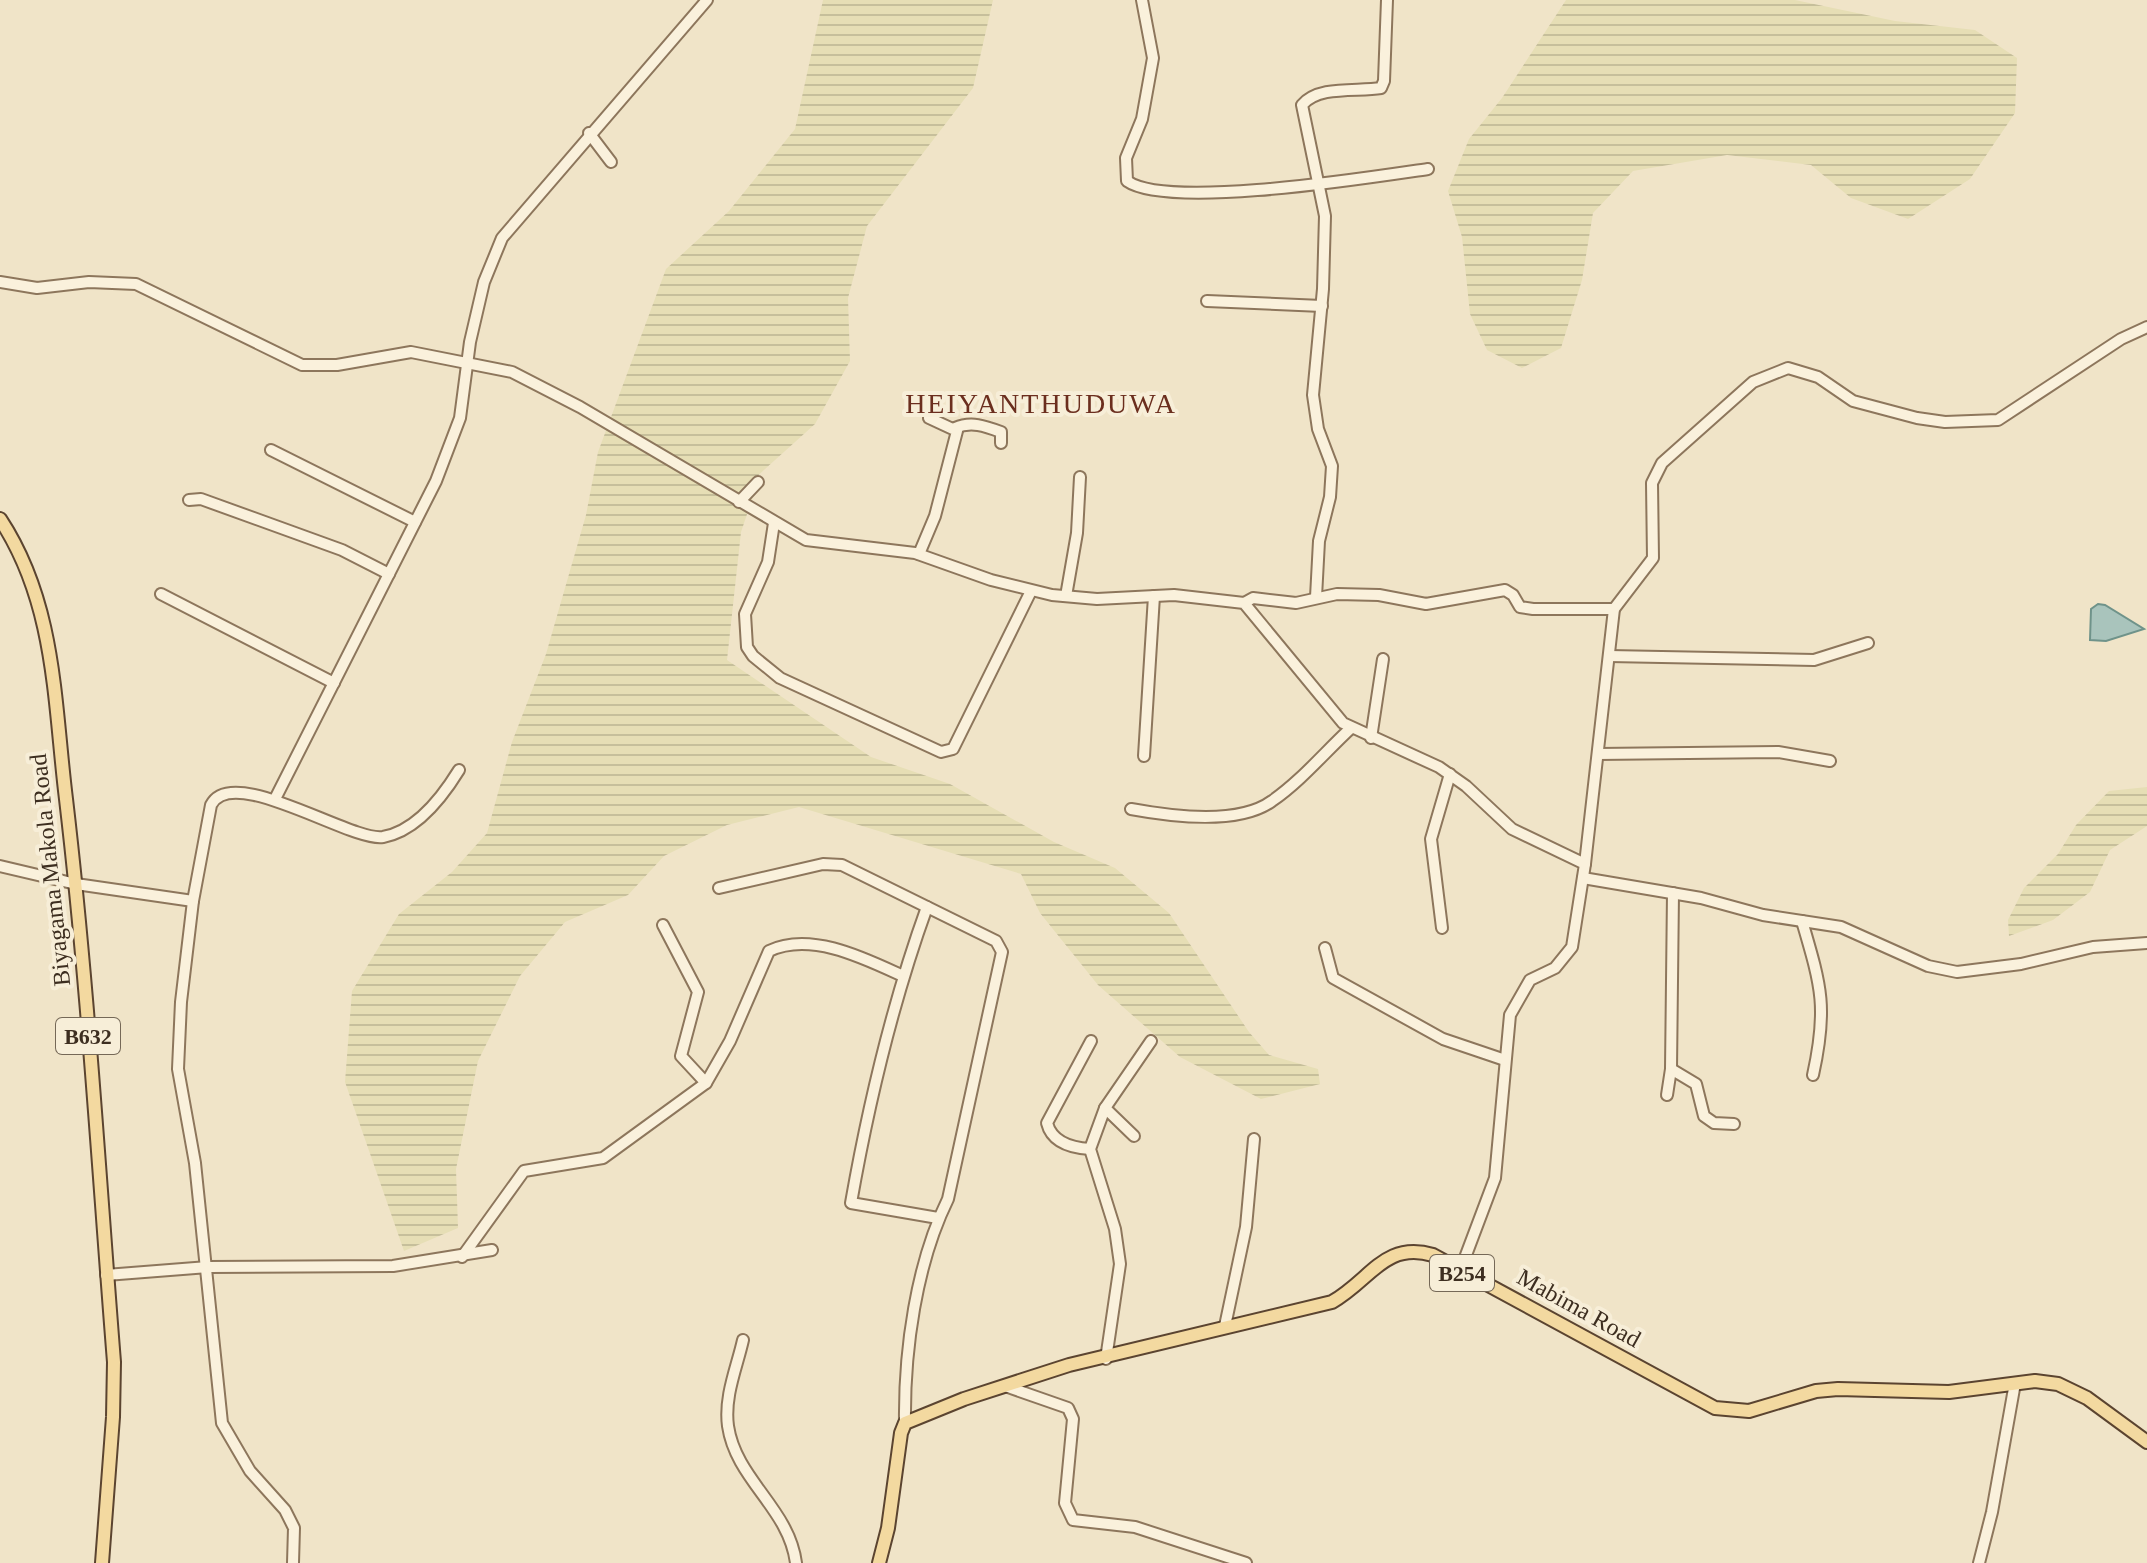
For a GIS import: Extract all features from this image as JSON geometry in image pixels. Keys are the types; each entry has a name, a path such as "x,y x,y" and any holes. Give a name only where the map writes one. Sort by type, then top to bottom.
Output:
{"main road":[{"name":"Biyagama Makola Road","path":"0,519 23,561 47,631 76,884 114,1398 102,1563"},
{"name":"Mabima Road","path":"905,1423 1069,1365 1106,1359 1225,1326 1332,1302 1356,1288 1390,1255 1401,1251 1433,1255 1715,1408 1731,1412 1774,1406 1816,1391 1949,1392 2035,1381 2065,1387 2087,1398 2147,1442"},
{"path":"879,1563 905,1423"}],"street":[{"path":"275,799 436,481 460,418 484,282 502,238 589,133 707,0"},
{"path":"1142,0 1153,58 1142,119 1126,158 1127,181 1150,192 1319,185 1428,169"},
{"path":"1316,597 1319,541 1330,497 1332,466 1318,429 1313,395 1322,306 1325,216 1302,105 1308,98 1322,94 1381,88 1384,81 1387,0"},
{"path":"589,133 611,162"},
{"path":"0,282 37,288 89,282 136,284 302,365 337,365 411,352 469,362 531,380 806,540 919,554 1031,591 1066,596 1195,596 1244,603 1253,598 1296,603 1316,597 1379,595 1426,604 1505,590 1520,607 1614,609"},
{"path":"1207,301 1322,306"},
{"path":"1460,1271 1495,1178 1510,1015 1530,980 1555,968 1572,947 1585,864 1614,609 1653,558 1652,483 1662,463 1753,382 1788,368 1818,377 1853,401 1917,418 1945,422 1998,420 2121,339 2147,327"},
{"path":"929,418 955,428 968,422 1001,432 1001,443"},
{"path":"919,554 951,463 955,428"},
{"path":"271,450 415,522"},
{"path":"1066,596 1077,533 1080,477"},
{"path":"739,502 758,482"},
{"path":"189,500 208,501 342,550 389,574"},
{"path":"774,523 768,562 745,614 747,647 753,656 780,678 941,752 953,749 1031,591"},
{"path":"161,594 258,641 334,683"},
{"path":"1144,756 1154,596"},
{"path":"1244,603 1351,728 1450,774 1512,829 1585,864"},
{"path":"1609,656 1814,660 1868,643"},
{"path":"1371,738 1383,659"},
{"path":"1131,809 1186,819 1234,814 1270,803 1351,728"},
{"path":"1598,754 1778,752 1830,761"},
{"path":"293,1563 294,1528 285,1510 250,1471 222,1423 208,1267 195,1163 178,1069 181,1002 193,901 216,797 225,794 275,799 367,836 387,836 434,807 459,770"},
{"path":"1442,928 1431,839 1450,774"},
{"path":"719,888 823,864 842,865 996,941 1002,952 948,1199 938,1218 915,1310 905,1371 905,1423"},
{"path":"0,866 76,884 193,901"},
{"path":"1583,878 1841,927 1928,966 1957,972 2021,964 2093,947 2147,943"},
{"path":"1667,1095 1671,1069 1673,893"},
{"path":"927,907 903,976 871,1090 851,1203 938,1218"},
{"path":"1802,921 1824,1003 1822,1037 1813,1075"},
{"path":"663,925 698,992 681,1056 706,1083"},
{"path":"462,1257 524,1171 603,1158 706,1083 730,1041 769,951 783,944 854,954 903,976"},
{"path":"1325,948 1333,978 1443,1039 1505,1060"},
{"path":"1090,1149 1069,1146 1052,1135 1047,1123 1091,1041"},
{"path":"1106,1359 1120,1264 1115,1229 1090,1149 1105,1108 1151,1041"},
{"path":"1671,1069 1696,1084 1704,1116 1714,1123 1734,1124"},
{"path":"1105,1108 1134,1136"},
{"path":"1225,1326 1246,1227 1254,1139"},
{"path":"106,1275 208,1267 393,1266 492,1250"},
{"path":"743,1340 732,1371 728,1424 743,1471 785,1523 796,1563"},
{"path":"1979,1563 1992,1512 2015,1383"},
{"path":"1005,1386 1068,1408 1073,1419 1065,1503 1073,1520 1135,1527 1246,1563"}],"shaded area":[{"path":"823,0 993,0 973,88 867,226 848,298 850,361 815,424 753,480 758,482 741,532 727,660 871,757 950,784 1054,842 1115,868 1169,913 1249,1032 1269,1055 1318,1069 1320,1084 1261,1099 1180,1057 1098,985 1040,913 1021,874 799,807 727,825 664,856 628,895 565,922 520,976 478,1061 456,1169 458,1228 404,1251 345,1082 352,991 399,914 452,872 487,833 512,742 546,654 586,515 598,452 666,269 729,211 795,129"},
{"path":"1566,0 1795,0 1895,21 1975,30 2017,58 2015,113 1970,179 1908,219 1851,198 1811,165 1727,155 1633,171 1593,213 1582,280 1561,348 1522,368 1487,350 1470,314 1462,237 1448,191 1469,139 1502,98"},
{"path":"2147,787 2147,826 2110,850 2090,892 2053,920 2009,936 2008,920 2024,888 2058,854 2076,825 2109,791"}],"water":[{"path":"2098,604 2105,605 2144,629 2106,641 2090,640 2091,609"}],"district":[{"name":"HEIYANTHUDUWA","path":"1041,403"}]}
